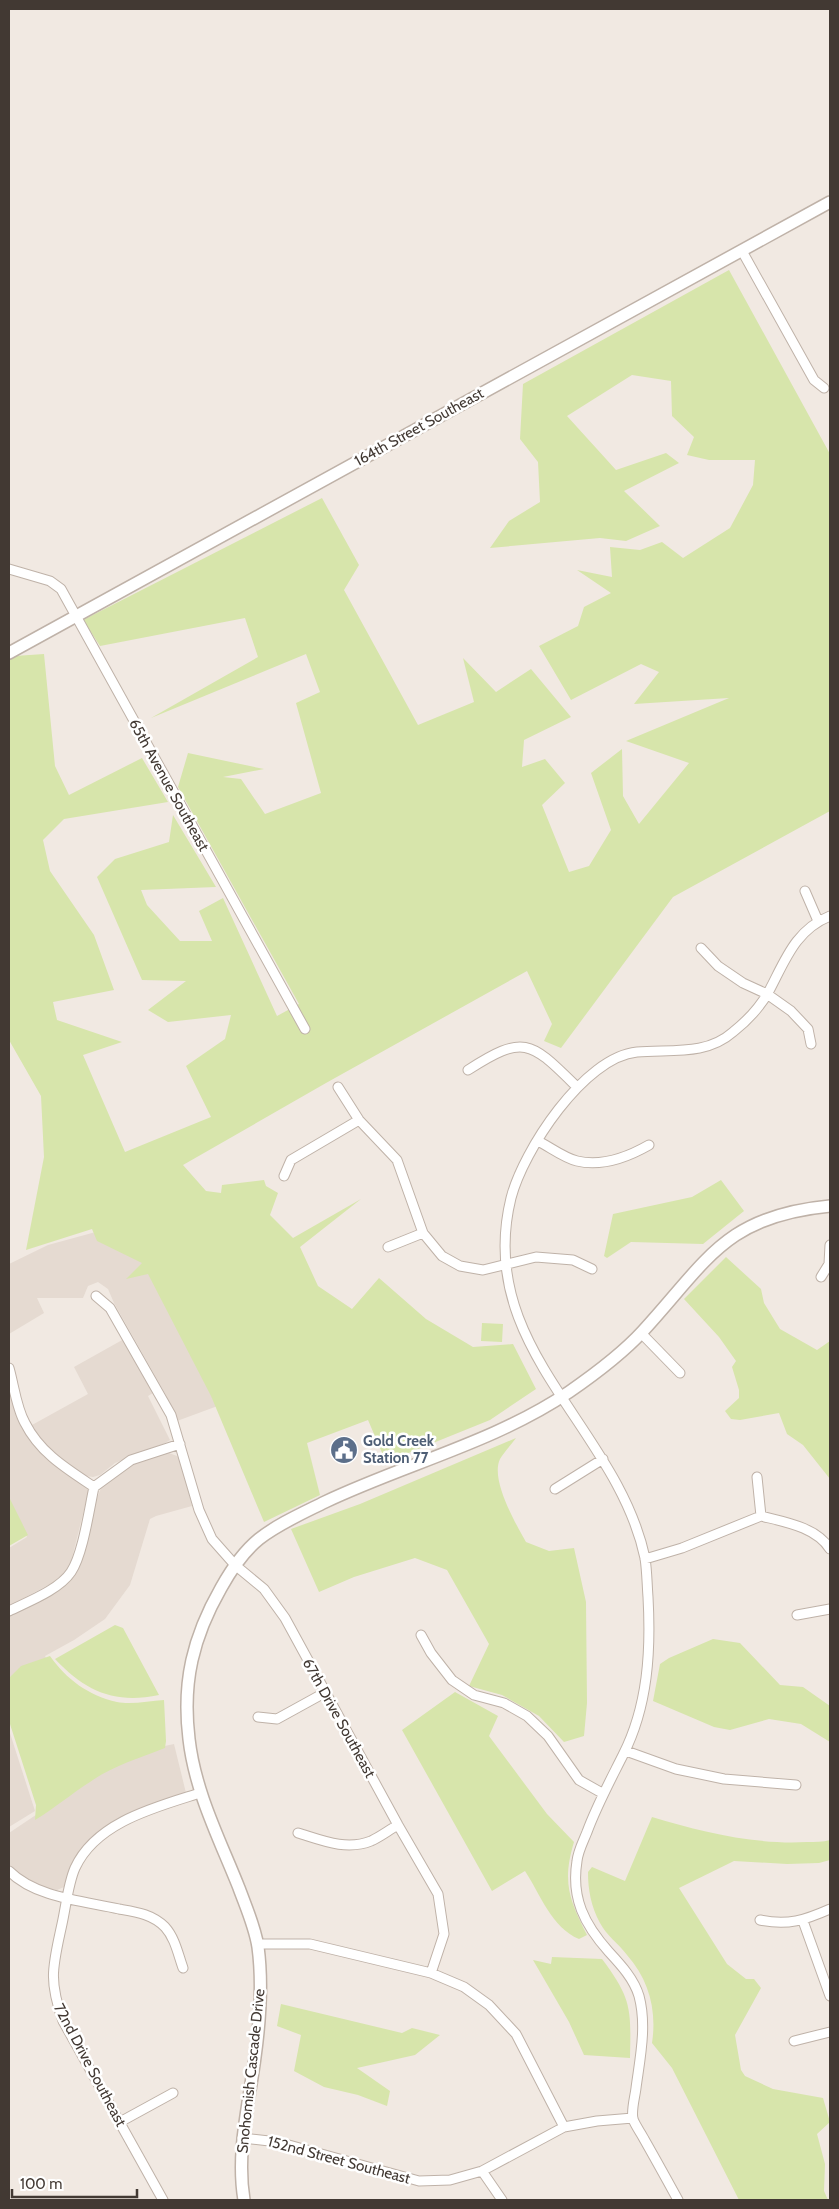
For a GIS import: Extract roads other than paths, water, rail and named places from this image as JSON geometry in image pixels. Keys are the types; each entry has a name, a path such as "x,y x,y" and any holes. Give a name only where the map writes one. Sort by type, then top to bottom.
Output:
{"street":[{"name":"164th Street Southeast","path":"9,653 830,202"},
{"path":"742,251 814,380 824,388"},
{"name":"65th Avenue Southeast","path":"9,569 50,581 61,589 305,1029"},
{"path":"805,891 818,920"},
{"path":"678,2200 633,2118 643,2028 639,1994 626,1971 603,1945 579,1909 574,1886 577,1856 602,1793 626,1751 646,1689 650,1631 645,1559 627,1506 603,1459 561,1397 522,1330 512,1301 505,1265 506,1230 511,1198 520,1172 538,1140 577,1087 608,1063 633,1052 699,1049 729,1036 750,1016 767,994 787,953 800,937 818,920 830,916"},
{"path":"701,948 718,966 742,983 767,994 791,1011 808,1029 811,1044"},
{"path":"468,1070 496,1052 518,1046 536,1050 542,1054 577,1087"},
{"path":"338,1087 359,1120 397,1160 423,1233 442,1256 460,1266 483,1270 536,1257 573,1260 592,1269"},
{"path":"284,1176 291,1160 359,1120"},
{"path":"538,1140 576,1161 601,1162 630,1156 649,1146"},
{"name":"Snohomish Cascade Drive","path":"244,2200 242,2138 261,2003 258,1944 248,1912 200,1793 189,1741 186,1691 193,1647 209,1609 235,1564 258,1540 294,1517 365,1483 493,1433 561,1397 599,1371 641,1333 698,1266 733,1236 769,1217 803,1209 830,1206"},
{"path":"388,1248 423,1233"},
{"path":"821,1278 829,1264 830,1245"},
{"name":"67th Drive Southeast","path":"96,1296 110,1308 171,1415 204,1525 212,1539 235,1564 264,1589 285,1618 398,1825 438,1894 444,1934 431,1973"},
{"path":"641,1333 680,1373"},
{"path":"9,1368 24,1422 41,1448 60,1465 94,1487"},
{"path":"9,1611 52,1589 71,1573 80,1551 94,1487 131,1460 180,1444"},
{"path":"554,1489 603,1459"},
{"path":"757,1477 761,1516"},
{"path":"645,1559 682,1548 761,1516 789,1523 811,1532 830,1549"},
{"path":"797,1615 830,1609"},
{"path":"421,1635 431,1653 452,1680 474,1695 504,1703 527,1716 548,1736 579,1780 602,1793"},
{"path":"258,1717 277,1719 326,1692"},
{"path":"626,1751 676,1769 724,1779 796,1785"},
{"name":"72nd Drive Southeast","path":"163,2200 63,2021 54,1996 52,1969 75,1868 89,1846 107,1830 164,1805 200,1793"},
{"path":"298,1833 342,1845 355,1845 371,1841 398,1825"},
{"path":"9,1871 16,1878 42,1891 149,1915 164,1927 173,1938 184,1968"},
{"path":"760,1920 776,1924 803,1921 830,1909"},
{"path":"803,1921 830,1996"},
{"path":"258,1944 310,1944 431,1973 464,1986 488,2005 516,2034 564,2127"},
{"path":"794,2041 830,2032"},
{"path":"120,2122 173,2093"},
{"name":"152nd Street Southeast","path":"242,2138 278,2142 419,2181 450,2180 482,2171 564,2127 597,2121 633,2118"},
{"path":"482,2171 502,2200"}],"place":[{"name":"Gold Creek Station 77","path":"344,1450"}]}
